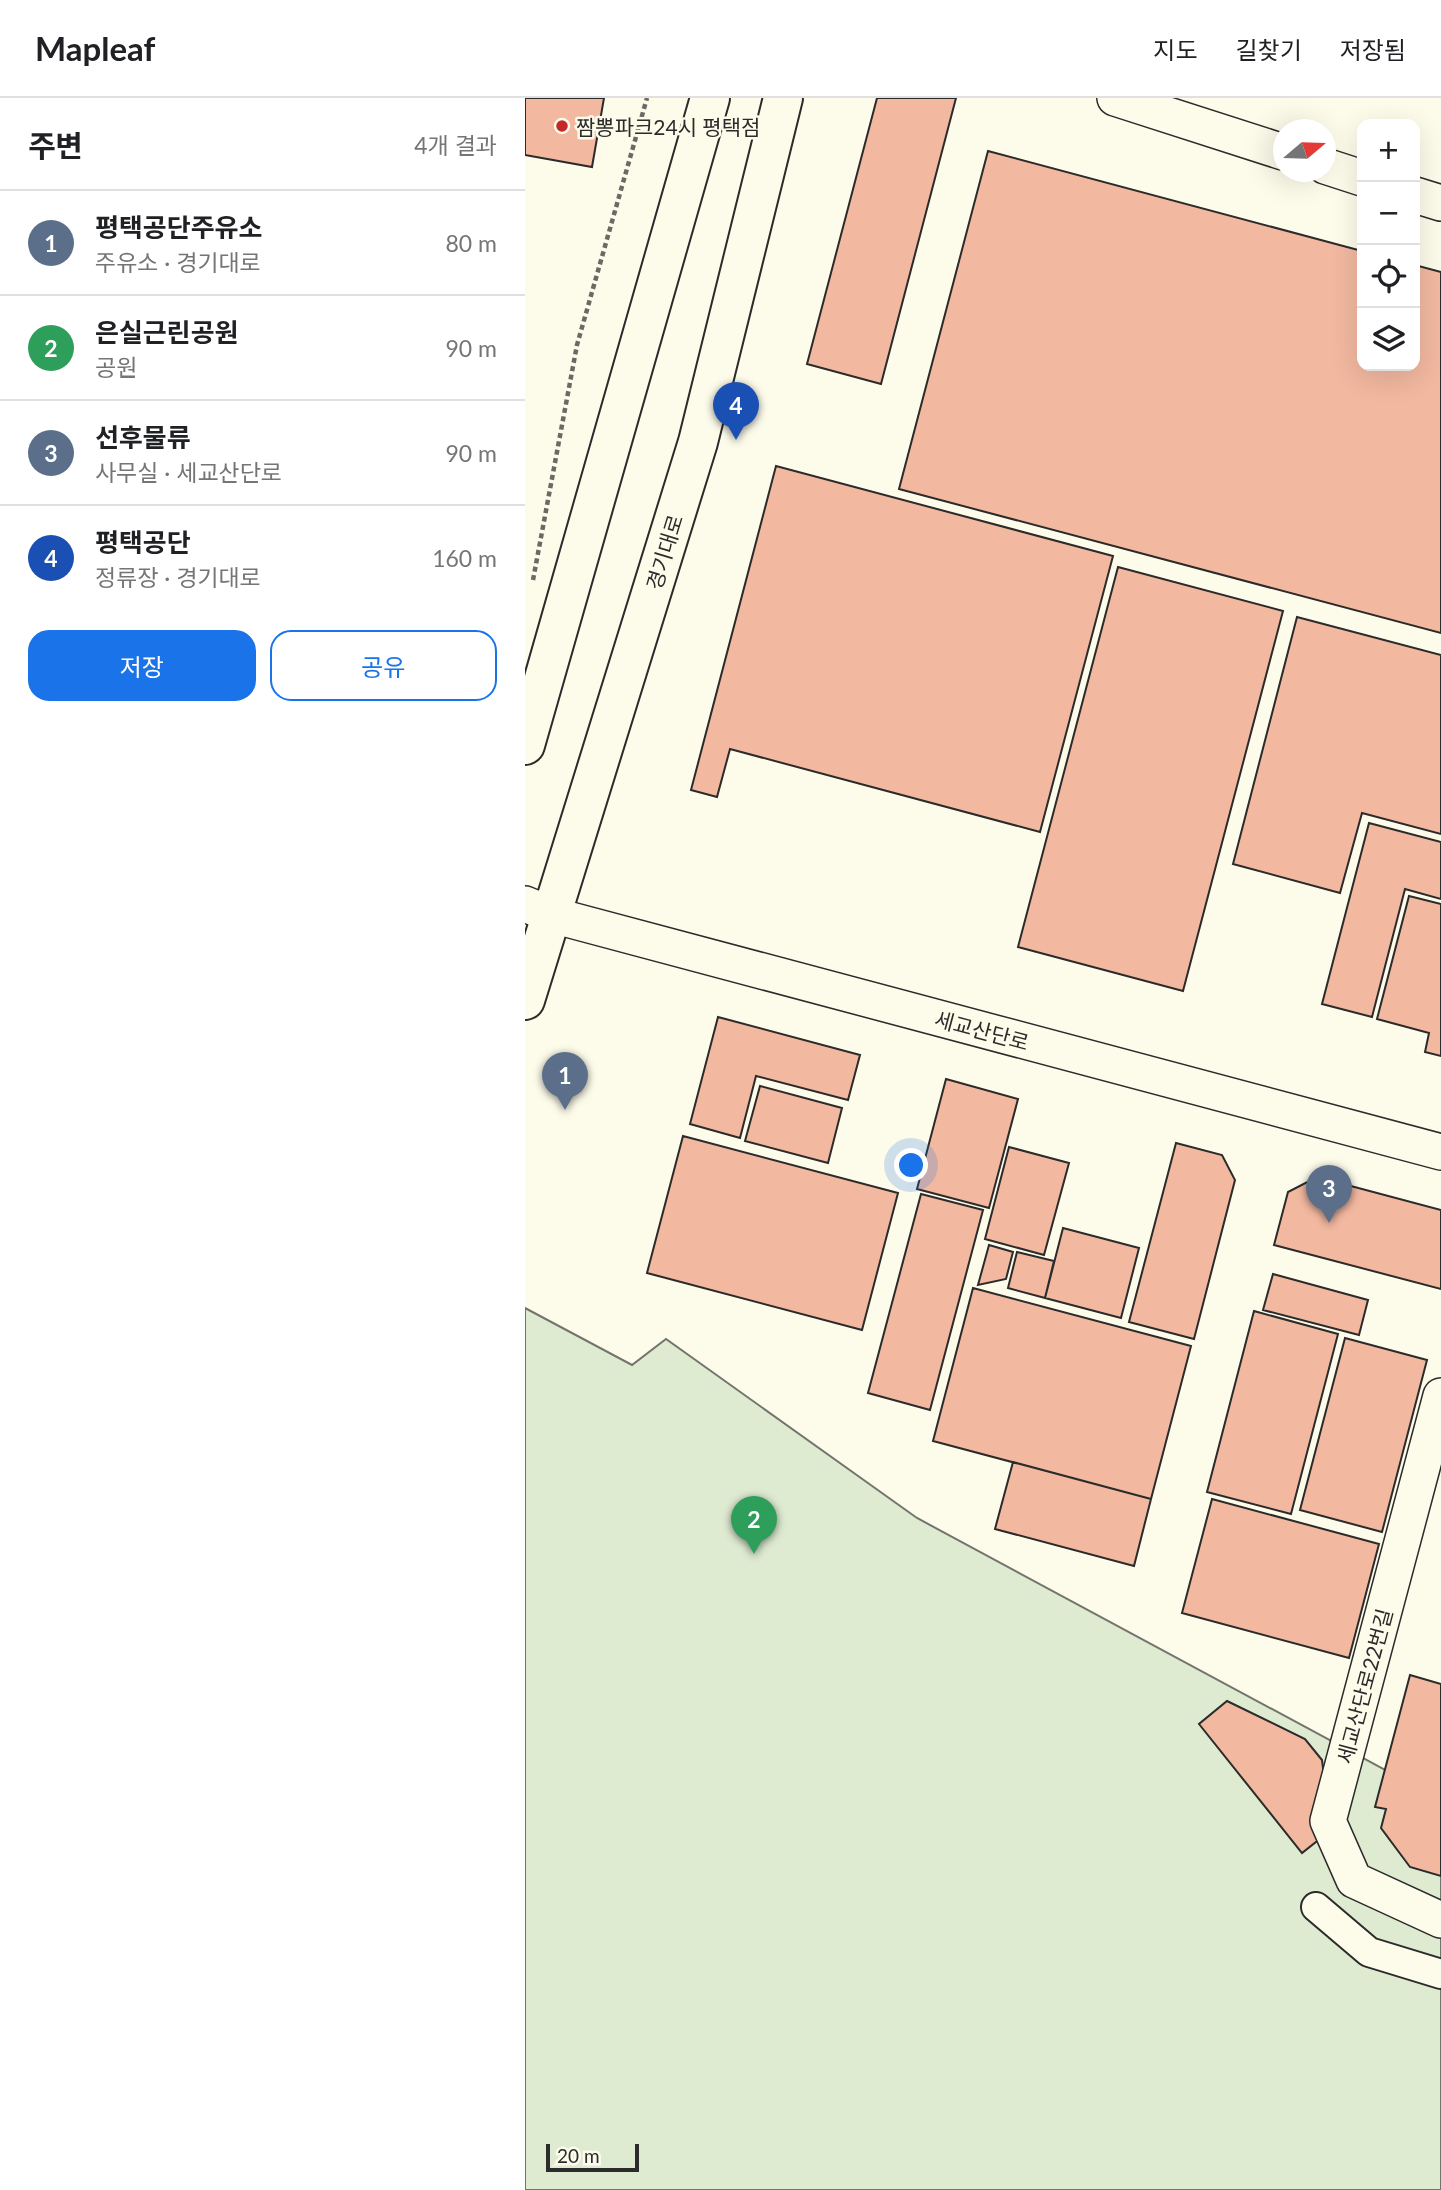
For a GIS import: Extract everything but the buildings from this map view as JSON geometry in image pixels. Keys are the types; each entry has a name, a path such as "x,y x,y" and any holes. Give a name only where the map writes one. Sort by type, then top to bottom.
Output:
{"main road":[{"path":"525,745 710,98"},
{"name":"경기대로","path":"525,1000 539,909 698,442 783,98"}],"street":[{"path":"1115,98 1273,149"},
{"path":"1336,170 1357,176"},
{"path":"1420,197 1441,203"},
{"name":"세교산단로","path":"539,909 1441,1152"},
{"name":"세교산단로22번길","path":"1441,1396 1328,1821 1354,1880 1441,1920"},
{"path":"1316,1908 1369,1952 1441,1974"}],"path":[{"path":"532,584 577,345 647,98"}],"green space":[{"path":"525,1308 632,1365 666,1339 917,1518 1441,1800 1441,2190 525,2190"}],"place":[{"name":"짬뽕파크24시 평택점","path":"562,126"},
{"name":"평택공단","path":"736,440"},
{"name":"평택공단주유소","path":"565,1110"},
{"name":"선후물류","path":"1329,1223"},
{"name":"은실근린공원","path":"754,1554"}]}
